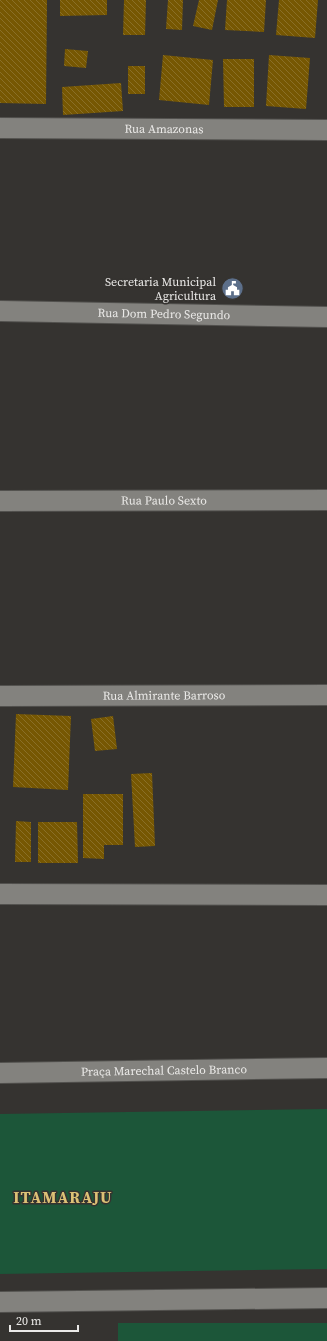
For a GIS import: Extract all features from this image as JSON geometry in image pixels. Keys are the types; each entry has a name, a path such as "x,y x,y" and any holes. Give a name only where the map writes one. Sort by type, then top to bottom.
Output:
{"street":[{"name":"Rua Amazonas","path":"0,128 327,130"},
{"name":"Rua Dom Pedro Segundo","path":"0,311 327,317"},
{"name":"Rua Paulo Sexto","path":"0,501 327,500"},
{"name":"Rua Almirante Barroso","path":"0,696 327,695"},
{"path":"0,894 327,895"},
{"name":"Praça Marechal Castelo Branco","path":"0,1073 327,1068"},
{"path":"0,1302 327,1298"}],"green space":[{"path":"327,1109 327,1269 0,1274 0,1114"},
{"path":"118,1323 327,1323 327,1341 118,1341"}],"building":[{"path":"0,0 47,0 46,104 0,103"},
{"path":"60,0 107,0 107,15 60,16"},
{"path":"124,0 146,0 145,35 123,35"},
{"path":"168,0 183,0 182,30 166,29"},
{"path":"199,0 218,0 212,30 193,26"},
{"path":"227,0 266,0 264,32 225,30"},
{"path":"279,0 318,0 315,38 276,35"},
{"path":"65,49 88,51 86,68 64,66"},
{"path":"163,55 213,60 209,105 159,100"},
{"path":"269,55 310,58 306,109 266,106"},
{"path":"223,59 254,59 254,107 224,107"},
{"path":"128,66 145,66 145,94 128,94"},
{"path":"121,83 123,111 63,115 62,87"},
{"path":"16,714 71,716 68,790 13,787"},
{"path":"113,716 117,749 95,751 91,719"},
{"path":"152,773 155,846 135,847 131,774"},
{"path":"83,794 123,794 123,845 104,845 104,859 83,858"},
{"path":"16,821 31,822 31,862 15,862"},
{"path":"38,822 77,822 78,863 38,863"}],"place":[{"name":"Secretaria Municipal Agricultura","path":"232,289"}],"district":[{"name":"ITAMARAJU","path":"63,1197"}]}
